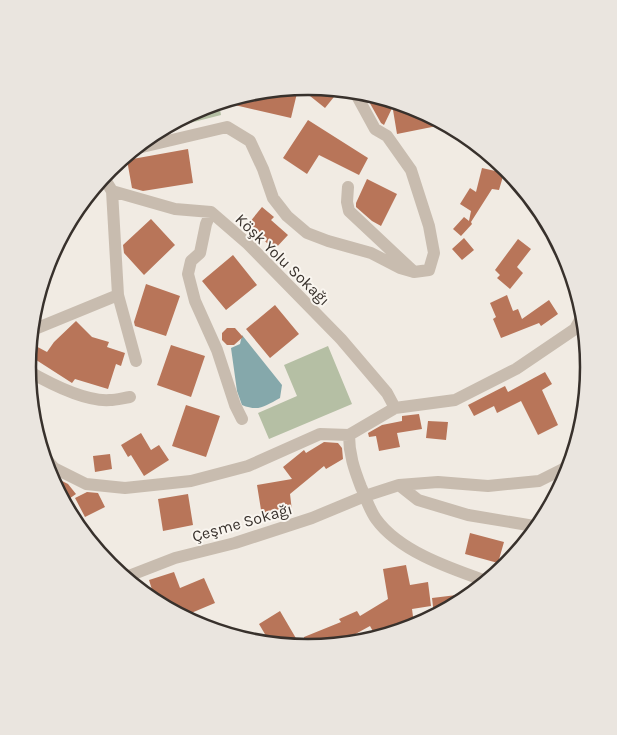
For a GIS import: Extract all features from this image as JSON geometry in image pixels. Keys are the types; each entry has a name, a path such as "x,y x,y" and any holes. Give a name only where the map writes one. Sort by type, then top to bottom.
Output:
{"street":[{"path":"153,145 227,127 250,141 263,168 273,198 287,216 307,233 371,253 400,268 414,272 429,270 434,253 429,226 411,170 387,136 375,129 359,100"},
{"path":"108,184 112,191 118,295 136,361"},
{"path":"348,187 347,202 349,211 414,272"},
{"name":"Köşk Yolu Sokağı","path":"112,191 175,208 211,212 248,244 341,339 387,393 395,408"},
{"path":"211,212 206,224 200,253 191,261 188,274 194,301 217,350 235,405 242,419"},
{"path":"40,326 118,295"},
{"path":"56,469 86,484 125,488 191,481 248,466 320,434 349,435 395,408 455,400 516,370 575,329 577,325"},
{"path":"36,375 89,398 108,401 130,397"},
{"path":"349,435 353,466 376,519 386,531 396,539 448,568 479,579"},
{"name":"Çeşme Sokağı","path":"132,575 175,558 236,542 312,518 365,496 399,485 438,482 488,486 539,481 561,470"},
{"path":"399,485 418,500 468,515 530,525"}],"green space":[{"path":"220,110 221,115 187,124"},
{"path":"328,346 352,404 269,439 258,413 297,396 284,365"}],"water":[{"path":"242,335 282,385 280,398 258,408 242,405 237,391 231,348 240,344"}],"building":[{"path":"309,95 334,97 325,108"},
{"path":"296,96 291,118 237,105 255,100"},
{"path":"369,102 392,109 384,125"},
{"path":"393,110 413,116 435,126 397,134"},
{"path":"308,120 368,158 359,175 319,155 307,174 283,158"},
{"path":"188,149 193,183 143,191 132,188 128,164 135,159"},
{"path":"482,168 497,171 503,177 499,190 492,189 471,222 472,224 461,236 453,229 464,217 469,221 471,211 460,204 470,188 476,192"},
{"path":"367,179 397,194 381,226 356,207"},
{"path":"262,207 274,217 271,220 288,235 274,250 261,237 263,235 249,223"},
{"path":"151,219 175,245 144,275 124,253 123,245"},
{"path":"464,238 474,250 462,260 452,249"},
{"path":"518,239 531,249 517,267 523,273 510,289 497,278 500,275 495,270"},
{"path":"233,255 257,285 226,310 202,281"},
{"path":"146,284 180,296 166,336 135,326 134,322"},
{"path":"507,295 513,311 518,309 522,319 549,300 558,314 541,326 539,323 501,338 493,319 496,317 490,303"},
{"path":"275,305 299,334 270,358 246,329"},
{"path":"76,321 92,337 109,342 107,347 125,353 121,366 116,364 108,389 75,379 72,383 36,360 37,347 47,352 54,342"},
{"path":"227,328 235,328 243,337 234,345 227,345 222,340 222,333"},
{"path":"171,345 205,356 191,397 157,385"},
{"path":"545,372 552,384 542,390 558,425 538,435 521,401 497,413 494,406 474,416 468,405 505,386 508,392"},
{"path":"186,405 220,416 206,457 172,446"},
{"path":"419,414 422,429 397,433 400,447 379,451 376,436 369,437 368,433 382,425 402,421 402,416"},
{"path":"428,421 448,422 446,440 426,438"},
{"path":"141,433 151,450 159,445 169,460 144,476 131,455 128,457 121,445"},
{"path":"324,442 338,443 342,448 343,459 326,469 324,466 290,494 292,511 262,516 257,485 292,479 283,467 304,450 306,453"},
{"path":"110,454 112,469 95,472 93,456"},
{"path":"61,480 68,484 76,494 70,498"},
{"path":"87,492 98,493 105,507 85,517 75,498"},
{"path":"188,494 193,525 163,531 158,499"},
{"path":"470,533 504,542 498,563 465,554"},
{"path":"406,565 410,585 428,582 431,606 412,609 413,619 373,632 370,626 352,636 304,639 304,637 341,622 339,619 357,611 360,616 388,599 383,569"},
{"path":"174,572 180,588 204,578 215,603 191,613 152,590 149,580"},
{"path":"459,595 433,610 432,598"},
{"path":"280,611 297,639 266,636 259,624"}]}
